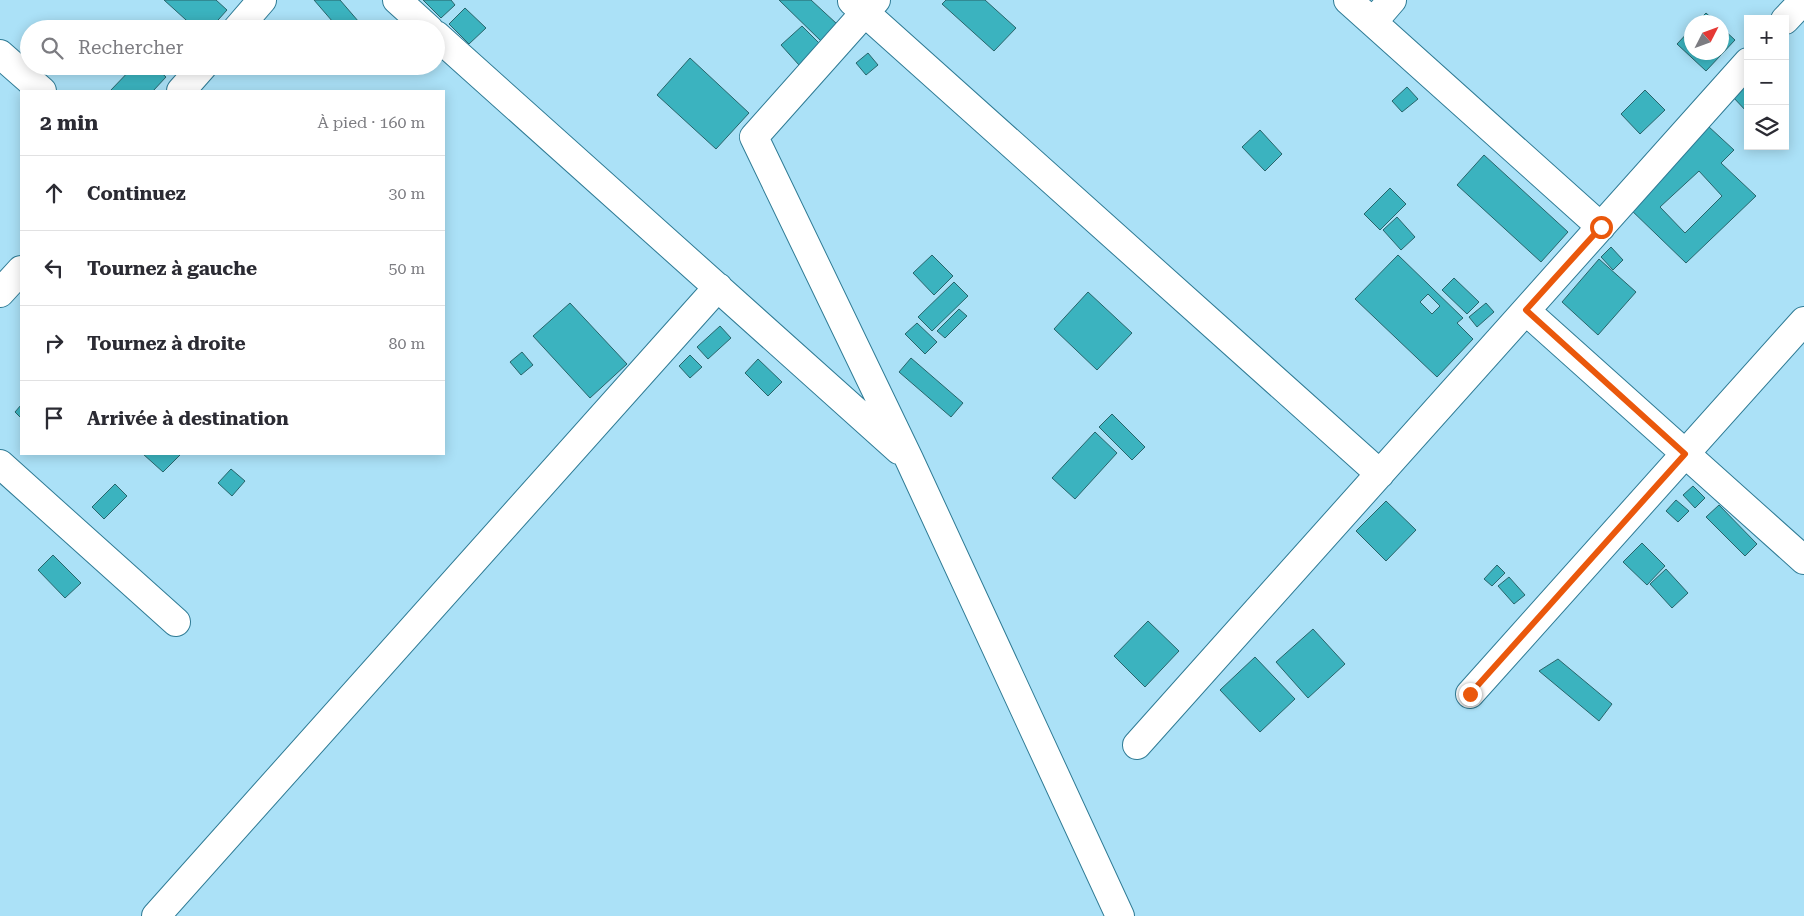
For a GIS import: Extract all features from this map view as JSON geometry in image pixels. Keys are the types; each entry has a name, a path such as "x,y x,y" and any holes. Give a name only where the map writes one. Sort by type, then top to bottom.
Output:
{"street":[{"path":"245,20 262,0"},
{"path":"397,0 419,20"},
{"path":"1348,0 1601,227"},
{"path":"1373,22 1392,0"},
{"path":"1789,16 1804,0"},
{"path":"1120,916 909,459 754,137 864,4 1380,474"},
{"path":"445,43 909,459"},
{"path":"0,54 20,72"},
{"path":"1137,745 1744,66"},
{"path":"24,75 41,90"},
{"path":"182,90 195,75"},
{"path":"0,293 20,271"},
{"path":"156,916 718,287"},
{"path":"1526,310 1804,560"},
{"path":"1470,694 1804,321"},
{"path":"0,464 176,622"}],"building":[{"path":"164,0 216,0 227,10 218,20 186,20"},
{"path":"314,0 340,0 357,20 331,20"},
{"path":"423,0 451,0 455,5 441,18"},
{"path":"779,0 811,0 837,24 822,42"},
{"path":"946,0 985,0 1016,28 994,51 942,4"},
{"path":"465,8 486,28 469,44 449,24"},
{"path":"802,26 820,44 799,65 781,45"},
{"path":"1729,34 1735,40 1729,46"},
{"path":"1684,37 1684,51 1677,44"},
{"path":"868,53 878,65 866,75 856,63"},
{"path":"690,58 749,113 716,149 657,95"},
{"path":"1694,60 1716,60 1706,71"},
{"path":"125,75 164,75 166,77 154,90 111,90"},
{"path":"1744,84 1744,109 1732,96"},
{"path":"1407,87 1418,99 1402,112 1392,101"},
{"path":"1645,90 1665,110 1640,134 1621,114"},
{"path":"1708,126 1734,150 1721,163 1756,196 1686,263 1628,207","holes":["1699,171 1722,196 1685,233 1660,207"]},
{"path":"1260,130 1282,154 1265,171 1242,147"},
{"path":"1484,155 1568,232 1541,262 1457,185"},
{"path":"1390,188 1406,204 1380,230 1364,214"},
{"path":"1397,217 1415,237 1401,250 1383,230"},
{"path":"1611,247 1623,260 1613,270 1601,257"},
{"path":"932,255 953,276 934,295 913,273"},
{"path":"1398,255 1463,318 1457,323 1473,339 1437,377 1355,299","holes":["1428,294 1440,306 1432,314 1420,302"]},
{"path":"1599,259 1636,292 1598,335 1562,302"},
{"path":"1454,278 1479,302 1467,314 1442,290"},
{"path":"954,282 968,296 932,331 918,317"},
{"path":"1088,292 1132,333 1097,370 1054,329"},
{"path":"570,303 627,364 590,398 533,336"},
{"path":"1486,303 1494,312 1477,327 1469,317"},
{"path":"959,309 967,316 945,338 937,331"},
{"path":"917,323 937,342 925,354 905,334"},
{"path":"720,326 731,338 708,359 697,347"},
{"path":"522,352 533,365 521,375 510,362"},
{"path":"690,355 702,367 690,378 679,366"},
{"path":"911,358 963,403 951,417 899,372"},
{"path":"758,359 782,382 768,396 745,373"},
{"path":"20,406 20,417 15,412"},
{"path":"1112,414 1145,447 1132,460 1099,427"},
{"path":"1095,432 1117,453 1075,499 1052,478"},
{"path":"144,455 180,455 163,472"},
{"path":"231,469 245,481 232,496 218,483"},
{"path":"115,484 127,496 104,519 92,507"},
{"path":"1693,486 1705,498 1695,508 1683,495"},
{"path":"1676,500 1689,511 1678,522 1666,511"},
{"path":"1386,501 1416,530 1386,561 1356,531"},
{"path":"1719,505 1757,544 1745,556 1706,517"},
{"path":"1642,543 1665,566 1647,585 1623,562"},
{"path":"53,555 81,583 65,598 38,570"},
{"path":"1497,565 1505,573 1492,586 1484,579"},
{"path":"1666,569 1688,593 1672,608 1650,584"},
{"path":"1509,577 1525,595 1514,604 1498,586"},
{"path":"1148,621 1179,651 1145,687 1114,656"},
{"path":"1313,629 1345,664 1308,698 1276,662"},
{"path":"1255,657 1295,699 1260,732 1220,690"},
{"path":"1558,659 1612,704 1599,721 1539,671"}],"route":[{"path":"1470,694 1685,454 1526,310 1601,227"}]}
